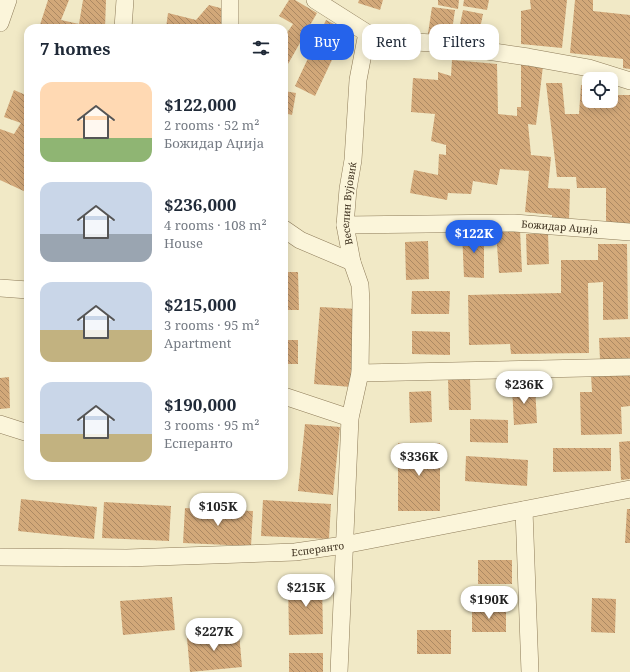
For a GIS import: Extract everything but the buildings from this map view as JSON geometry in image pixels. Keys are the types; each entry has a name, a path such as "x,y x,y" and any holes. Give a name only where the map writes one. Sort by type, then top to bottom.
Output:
{"street":[{"path":"0,23 8,0"},
{"path":"123,24 125,0"},
{"path":"230,0 230,24"},
{"path":"315,0 362,30"},
{"path":"421,42 581,67 630,81"},
{"name":"Веселин Вујовиќ","path":"339,672 350,418 360,373 361,291 352,262 345,225 348,189 353,160 358,80 362,59"},
{"name":"Божидар Аџија","path":"345,225 514,223 630,232"},
{"path":"288,232 300,240 352,262"},
{"path":"0,288 24,290"},
{"path":"360,373 630,367"},
{"path":"288,397 350,418"},
{"path":"0,424 24,432"},
{"name":"Есперанто","path":"0,557 127,558 295,552 344,546 630,489"},
{"path":"524,510 530,672"}]}
